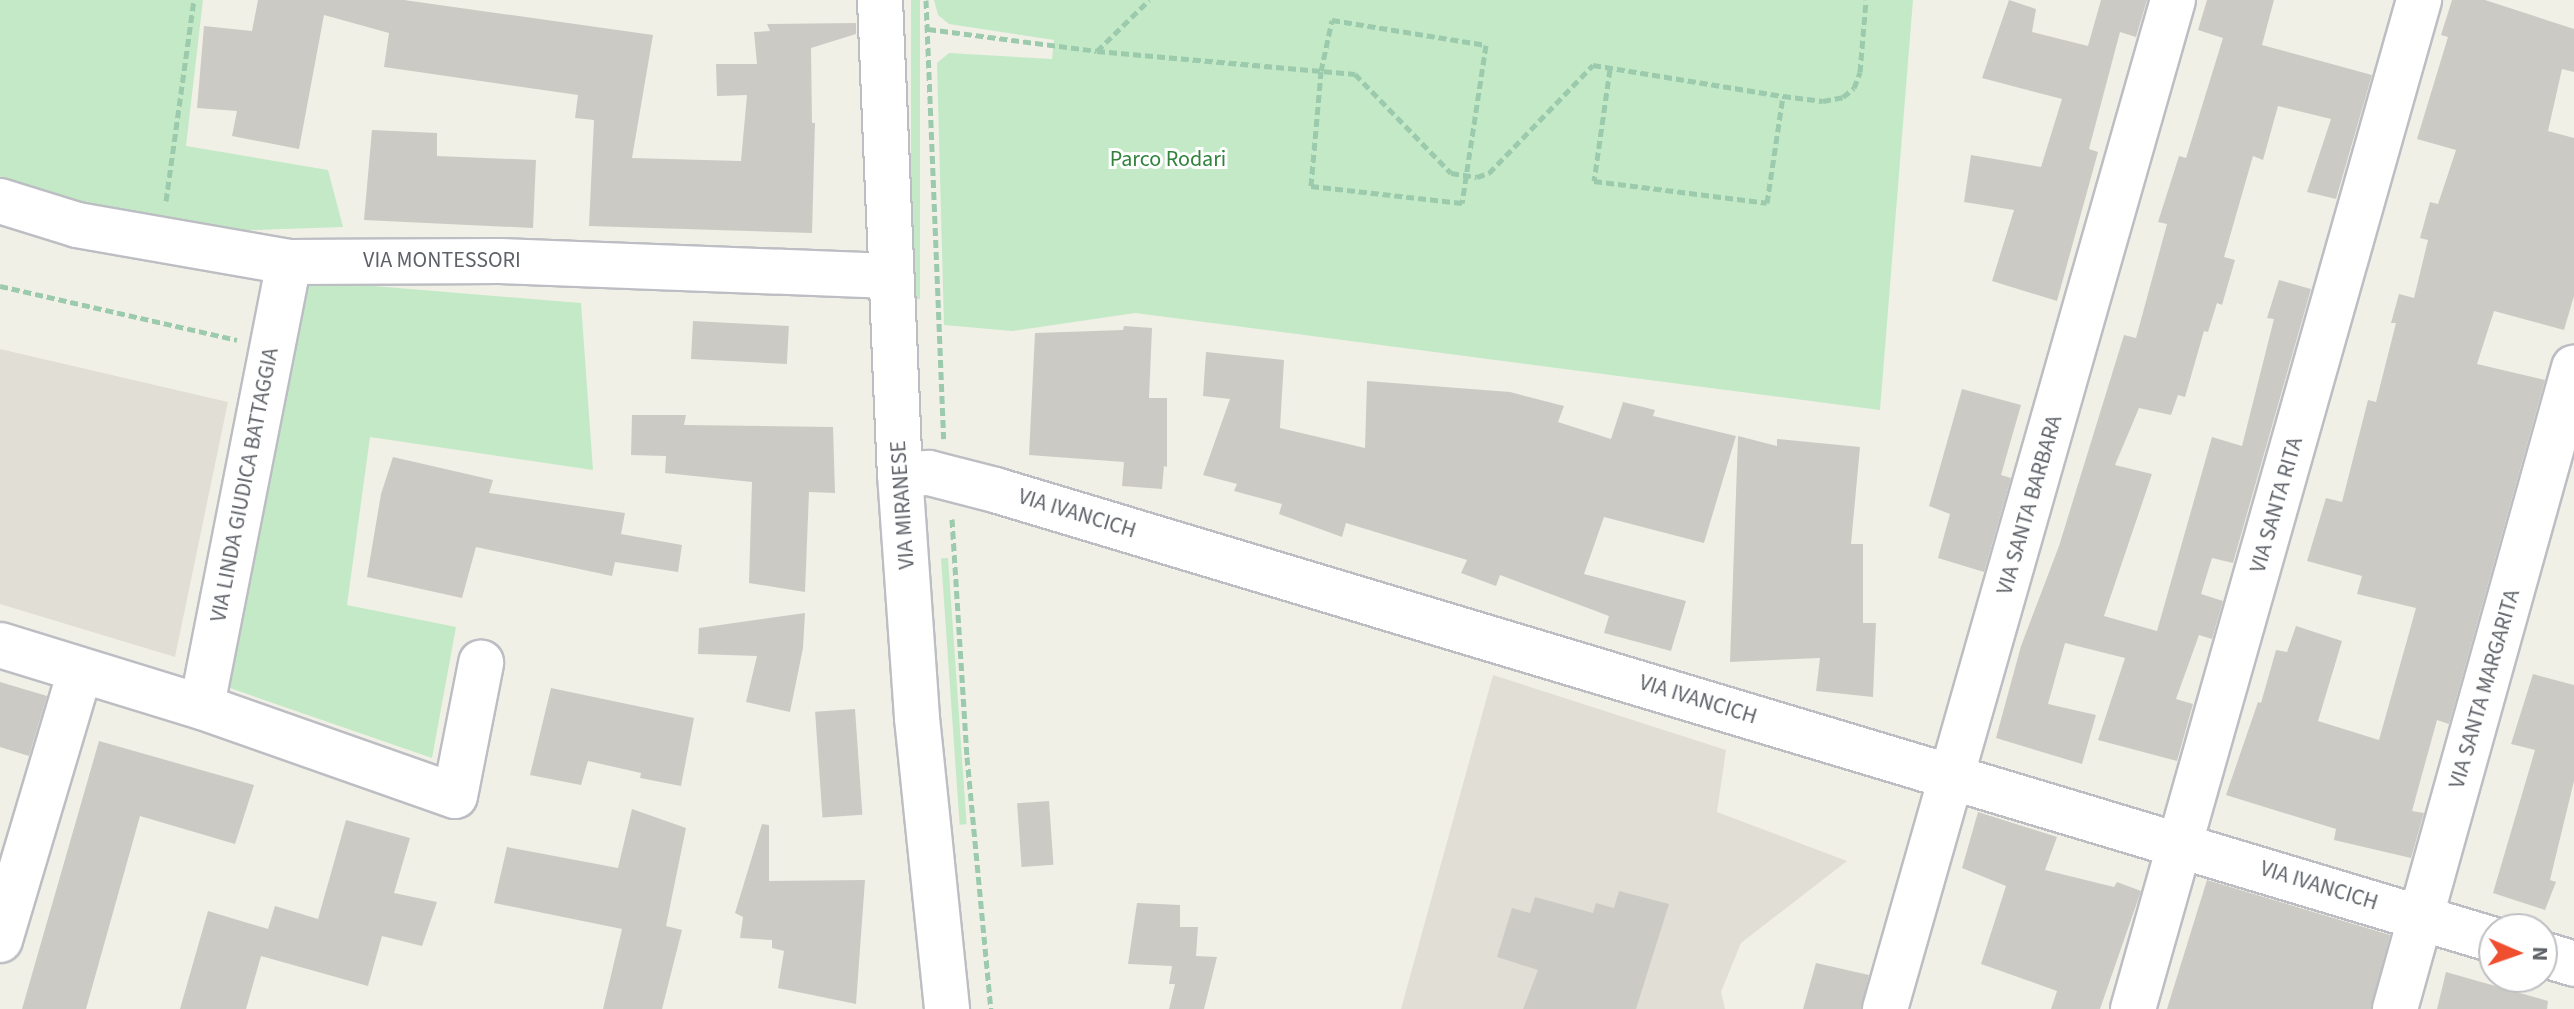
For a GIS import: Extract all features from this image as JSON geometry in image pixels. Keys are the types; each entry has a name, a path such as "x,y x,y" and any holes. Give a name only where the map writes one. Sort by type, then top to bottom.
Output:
{"street":[{"name":"VIA MIRANESE","path":"880,0 900,474 917,718 947,1009"},
{"name":"VIA SANTA BARBARA","path":"1885,1009 2173,0"},
{"name":"VIA SANTA RITA","path":"2133,1009 2419,0"},
{"name":"VIA MONTESSORI","path":"0,201 77,225 289,262 500,261 890,276"},
{"name":"VIA LINDA GIUDICA BATTAGGIA","path":"202,707 289,262"},
{"name":"VIA SANTA MARGARITA","path":"2395,1009 2574,368"},
{"name":"VIA IVANCICH","path":"900,474 941,475 1010,494 2478,935"},
{"path":"0,645 202,707 455,796 481,663"},
{"path":"0,940 80,672"}],"path":[{"path":"160,241 194,0"},
{"path":"926,0 945,445"},
{"path":"1097,51 1149,0"},
{"path":"928,29 1097,51 1355,74 1452,174 1481,177 1489,173 1593,65 1783,96 1823,101 1843,97 1854,88 1860,72 1866,0"},
{"path":"1332,20 1486,45 1466,176 1462,203 1311,186 1321,71 1332,20"},
{"path":"1610,69 1594,181 1767,203 1783,96"},
{"path":"0,286 241,341"},
{"path":"957,511 953,514 952,537 967,757 991,1009"}],"shaded area":[{"path":"0,349 228,402 175,657 0,604"},
{"path":"1493,675 1726,750 1717,812 1847,861 1741,943 1721,992 1725,1009 1401,1009"}],"green space":[{"path":"0,0 203,0 186,146 328,170 343,227 225,231 88,207 0,177"},
{"path":"911,0 920,0 920,299 911,299"},
{"name":"Parco Rodari","path":"934,0 1913,0 1880,410 1135,313 1012,331 944,325 937,63 949,53 1052,59 1054,40 949,24 938,15"},
{"path":"301,280 581,303 593,470 370,437 347,605 456,627 432,758 224,686"},
{"path":"941,558 948,558 967,824 960,825"}],"building":[{"path":"258,0 404,0 653,35 632,158 741,161 747,95 717,96 716,64 757,64 754,32 770,31 767,24 856,23 856,34 811,48 812,123 815,123 812,233 589,226 594,120 575,118 578,95 384,67 389,33 324,15 299,149 232,136 237,111 197,108 204,26 252,31"},
{"path":"2009,0 2036,9 2032,32 2088,46 2101,0 2147,0 2136,37 2120,32 2089,149 2098,152 2057,301 1992,281 2014,210 1964,202 1971,155 2041,167 2062,99 1982,78"},
{"path":"2207,0 2274,0 2262,45 2372,75 2336,199 2307,192 2331,119 2278,106 2263,160 2253,156 2224,257 2235,260 2222,305 2217,303 2208,332 2204,331 2185,397 2178,395 2171,415 2139,408 2115,465 2152,474 2104,616 2157,631 2212,437 2242,446 2274,319 2267,318 2279,280 2311,289 2233,563 2212,558 2201,594 2223,601 2212,639 2199,635 2176,699 2193,704 2177,761 2098,740 2125,658 2065,643 2048,704 2096,715 2082,764 1996,738 2021,646 2059,546 2124,335 2136,338 2167,224 2158,222 2179,156 2186,158 2223,38 2198,30"},
{"path":"2452,0 2485,0 2574,29 2574,72 2562,69 2548,131 2574,138 2574,296 2564,330 2494,311 2477,364 2545,380 2449,724 2437,720 2412,811 2424,813 2411,858 2334,840 2336,829 2226,795 2258,702 2261,703 2276,650 2287,652 2296,626 2342,641 2318,721 2379,740 2416,608 2357,594 2362,576 2307,561 2326,498 2342,502 2368,400 2376,402 2396,323 2391,323 2399,294 2414,298 2428,240 2420,238 2430,202 2438,204 2456,150 2417,139 2448,37 2441,35"},
{"path":"372,130 437,133 437,156 536,160 533,228 364,220"},
{"path":"693,321 789,326 787,364 691,359"},
{"path":"1124,326 1152,328 1149,398 1167,398 1167,467 1164,466 1162,489 1122,486 1124,462 1029,455 1035,333 1123,330"},
{"path":"1206,352 1284,360 1280,428 1365,448 1367,381 1510,392 1564,406 1558,422 1611,439 1623,402 1655,410 1653,416 1736,436 1704,543 1604,517 1584,574 1686,601 1671,651 1604,633 1609,616 1500,575 1496,586 1461,573 1467,560 1346,523 1342,537 1279,514 1282,504 1234,491 1237,484 1203,475 1230,399 1203,396"},
{"path":"1962,389 2021,405 2001,475 2011,478 1984,572 1938,558 1950,514 1929,506"},
{"path":"632,415 686,415 684,425 833,427 835,493 809,492 805,592 749,583 752,482 665,473 666,456 631,455"},
{"path":"1738,436 1777,446 1777,439 1860,447 1851,544 1863,544 1863,623 1876,623 1873,697 1816,691 1820,658 1730,662"},
{"path":"393,457 493,480 489,493 625,513 621,534 682,545 678,572 615,562 612,576 476,547 462,598 367,577 381,494"},
{"path":"805,613 803,648 790,712 746,702 757,656 698,654 699,628"},
{"path":"2533,674 2574,685 2574,781 2550,880 2556,882 2545,910 2493,893 2535,750 2511,744"},
{"path":"0,682 47,696 29,756 0,747"},
{"path":"551,688 694,718 681,786 640,778 641,773 588,761 581,785 530,775"},
{"path":"855,709 862,815 822,818 815,712"},
{"path":"99,741 254,785 235,844 140,816 86,1009 22,1009"},
{"path":"1049,801 1053,865 1022,867 1017,803"},
{"path":"632,809 686,828 666,926 682,930 662,1009 603,1009 622,929 494,903 507,847 618,868"},
{"path":"1978,812 2057,837 2045,870 2114,887 2117,882 2141,891 2100,1009 2051,1009 2057,991 1981,964 2006,886 1962,868"},
{"path":"346,820 410,838 394,893 437,902 422,946 382,936 368,986 261,956 246,1009 180,1009 208,911 268,929 275,906 318,919"},
{"path":"762,824 769,825 769,881 865,880 856,1004 778,988 784,951 772,948 772,940 740,938 743,917 735,913"},
{"path":"2207,880 2390,935 2371,1009 2167,1009"},
{"path":"1619,891 1669,904 1636,1009 1523,1009 1538,970 1497,957 1512,908 1530,913 1535,897 1593,913 1596,903 1614,908"},
{"path":"1137,903 1180,905 1180,927 1198,927 1196,956 1217,957 1204,1009 1169,1009 1175,984 1169,984 1172,966 1128,964"},
{"path":"1816,963 1869,975 1861,1009 1803,1009"},
{"path":"2446,972 2478,981 2478,993 2520,993 2548,1001 2547,1009 2437,1009"}]}
